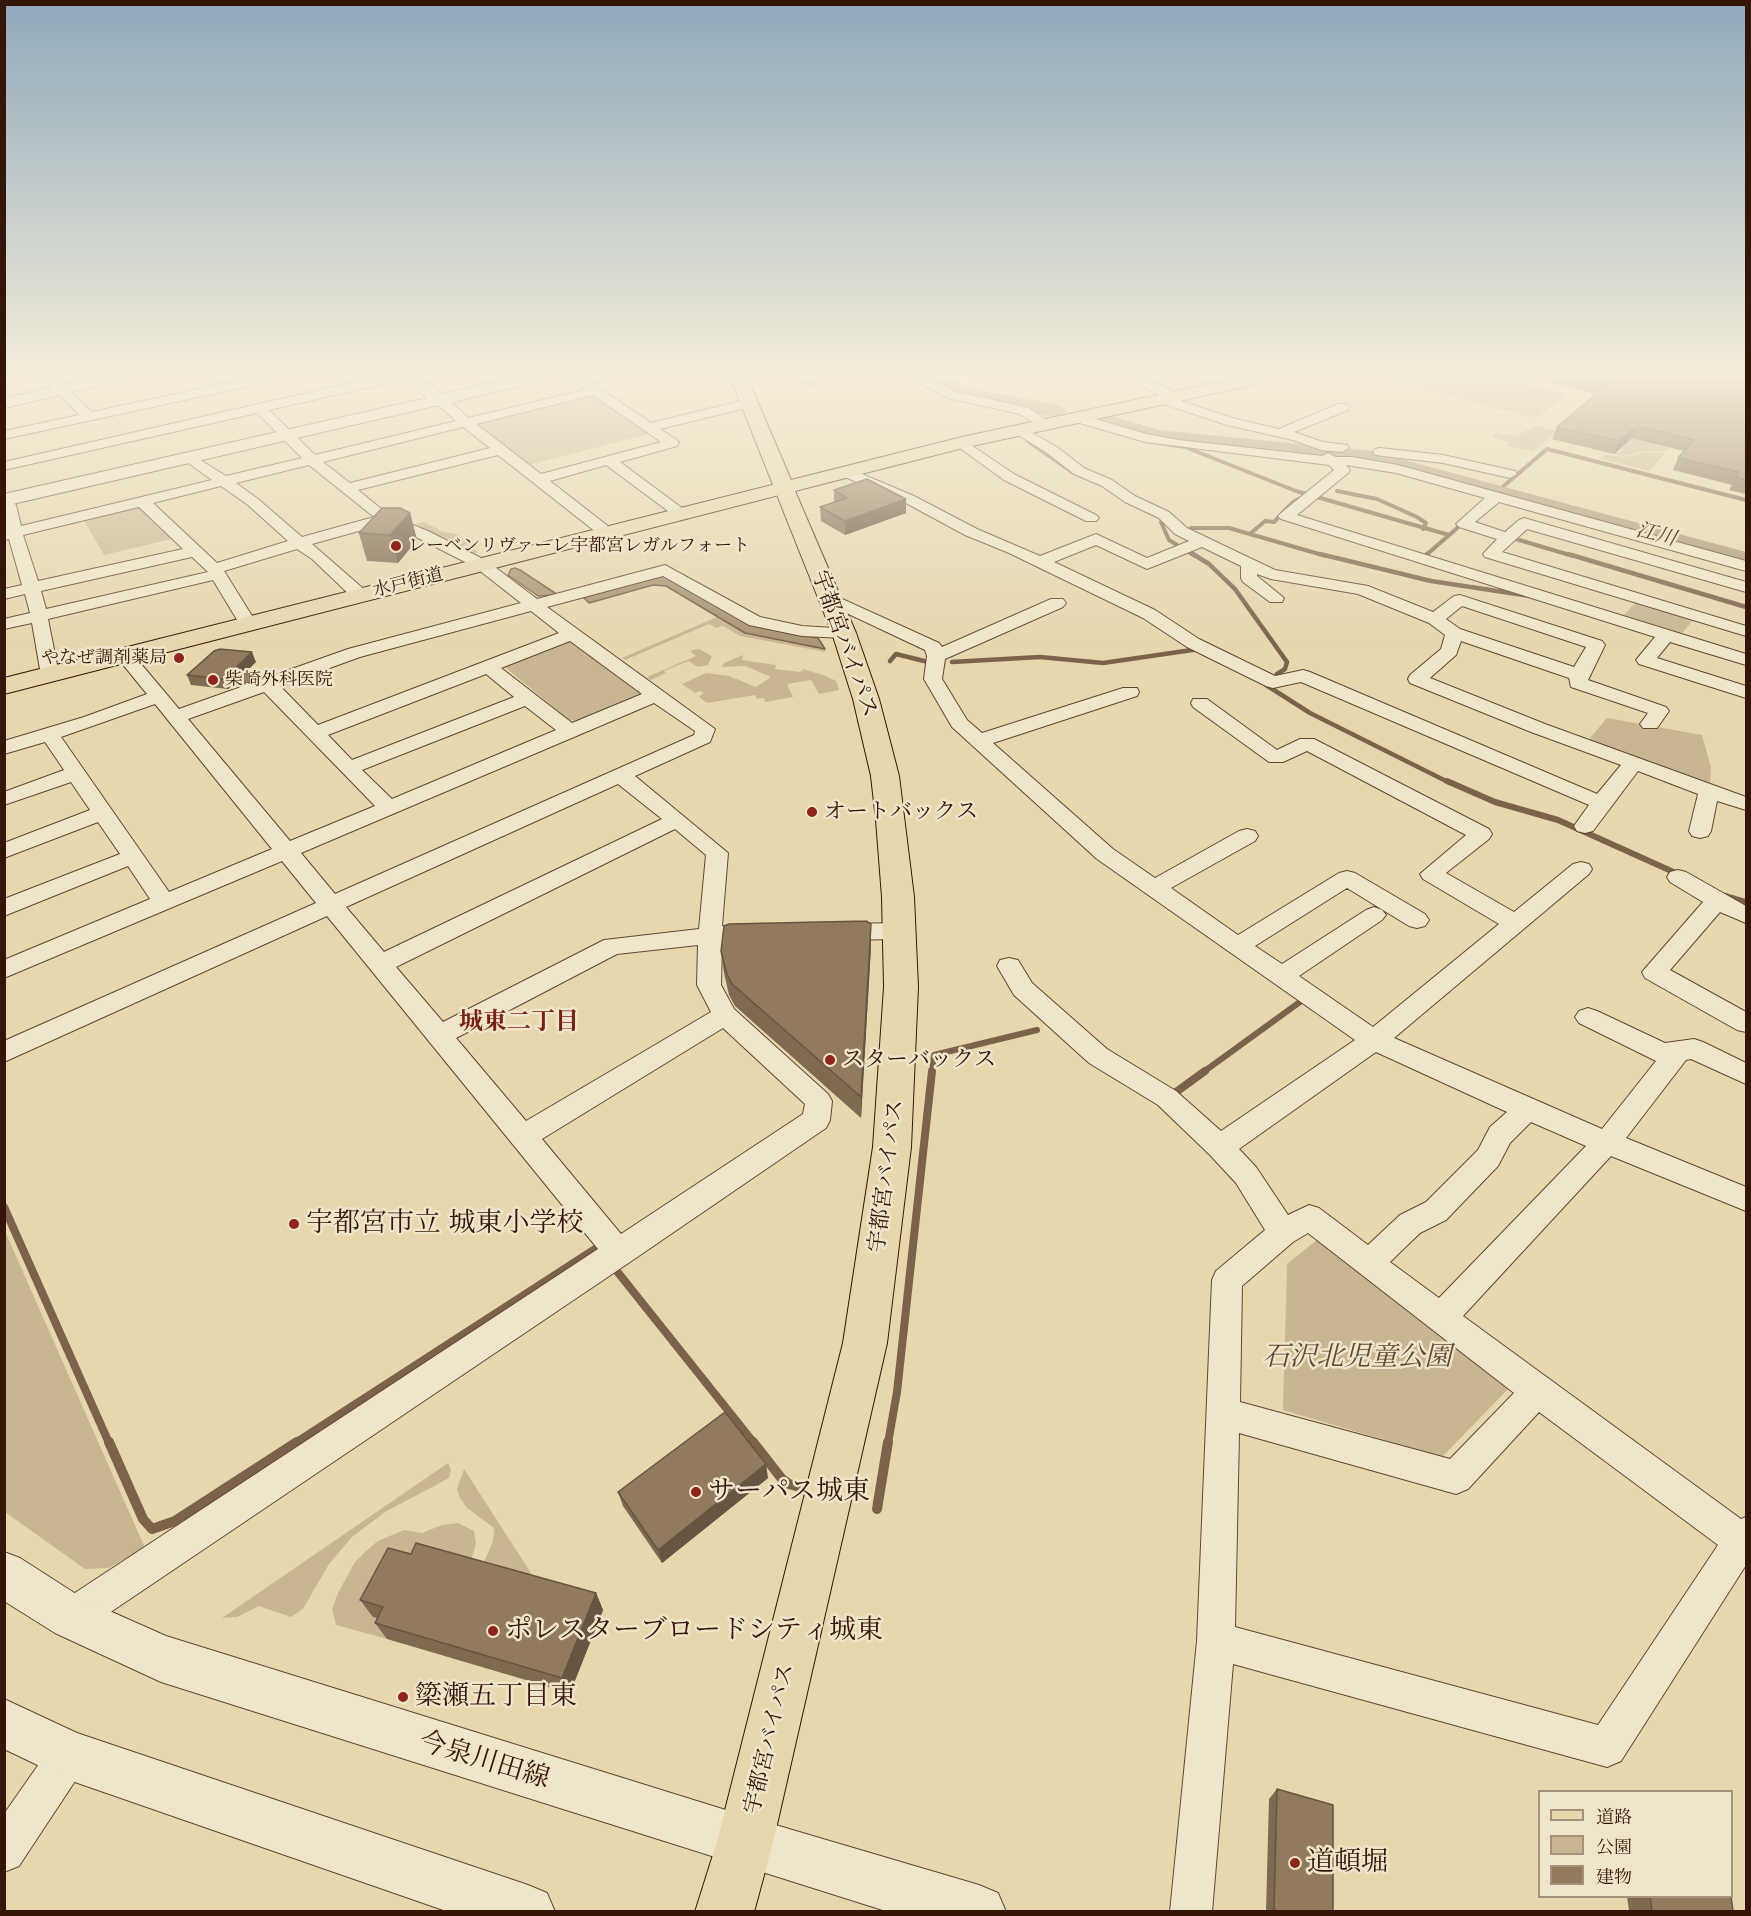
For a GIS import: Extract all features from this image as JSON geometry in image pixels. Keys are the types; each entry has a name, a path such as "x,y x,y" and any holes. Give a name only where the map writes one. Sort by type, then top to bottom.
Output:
{"main road":[{"name":"宇都宮バイパス","path":"724,1911 745,1842 865,1342 892,1147 900,1008 900,931 895,853 885,776 867,699 844,633 775,466"},
{"name":"水戸街道","path":"4,686 868,466"}],"street":[{"path":"4,502 150,466"},
{"path":"202,466 253,502 299,543 318,556 360,595"},
{"path":"10,534 291,466"},
{"path":"4,1052 703,738 705,729 572,634 481,564 422,534 385,519 320,466"},
{"path":"349,488 435,466"},
{"path":"520,466 607,533"},
{"path":"537,480 585,466"},
{"path":"617,466 681,514"},
{"path":"994,466 1009,477 1091,518"},
{"path":"1073,466 1107,483 1130,499 1164,515 1181,531 1271,574 1362,590 1435,619 1454,633 1579,675"},
{"path":"1340,466 1343,470 1286,516 1746,660"},
{"path":"1383,466 1492,492 1746,566"},
{"path":"1476,466 1510,474 1464,524 1509,538"},
{"path":"845,472 909,499 971,532 1149,614 1193,643 1273,682 1303,676 1601,803"},
{"path":"4,502 8,505 12,551 35,602 50,675"},
{"path":"144,503 206,565 248,624"},
{"path":"4,609 206,565 299,543 385,519"},
{"path":"1746,587 1524,524 1491,554 1746,631"},
{"path":"1040,562 1096,539 1147,564 1202,541"},
{"path":"1249,563 1249,578 1276,598"},
{"path":"4,624 35,602 206,565"},
{"path":"4,594 35,602 206,565"},
{"path":"176,717 354,653 665,570 755,621 802,631 844,633"},
{"path":"4,581 35,602"},
{"path":"829,598 933,647 936,656 933,679 959,723 1105,854 1374,1040 1527,1109 1746,1199"},
{"path":"1435,619 1460,600 1596,645 1579,675 1578,683 1655,718 1672,695"},
{"path":"936,656 1057,603"},
{"path":"1454,633 1450,651 1417,679 1538,728 1746,804"},
{"path":"315,733 572,634"},
{"path":"1666,635 1645,660 1745,689"},
{"path":"125,656 619,1252"},
{"path":"488,667 569,731"},
{"path":"267,684 388,807"},
{"path":"979,741 1130,692"},
{"path":"4,970 657,695"},
{"path":"4,748 50,735 159,696"},
{"path":"349,768 528,698"},
{"path":"1200,703 1276,758 1307,743 1481,834 1431,874 1516,924"},
{"path":"50,735 164,902"},
{"path":"1586,826 1601,803 1634,763"},
{"path":"4,799 76,773"},
{"path":"71,1617 816,1120 819,1101 725,1015 710,985 710,935 717,853 620,775"},
{"path":"1700,831 1710,790"},
{"path":"4,850 104,812"},
{"path":"381,964 677,820"},
{"path":"1154,888 1247,836"},
{"path":"4,908 134,856"},
{"path":"1220,1147 1374,1040 1581,869"},
{"path":"1678,877 1717,901 1746,915"},
{"path":"1238,946 1347,878 1417,920"},
{"path":"1717,901 1654,972 1746,1023"},
{"path":"1282,976 1374,915"},
{"path":"817,932 900,931"},
{"path":"439,1035 612,946 710,935 746,934"},
{"path":"1009,966 1023,989 1098,1056 1167,1098 1220,1147 1246,1175 1283,1233"},
{"path":"523,1137 725,1015"},
{"path":"1588,1017 1662,1053 1694,1049 1746,1074"},
{"path":"1441,1318 1607,1142 1678,1051"},
{"path":"1369,1263 1410,1224 1436,1211 1488,1158 1500,1135 1527,1109"},
{"path":"1191,1911 1216,1641 1227,1280 1283,1233 1308,1217 1537,1391 1745,1539 1607,1747 1216,1641"},
{"path":"1223,1413 1456,1477 1537,1391"},
{"name":"今泉川田線","path":"4,1574 71,1617 160,1658 745,1842 979,1911"},
{"path":"4,1723 69,1755 528,1911"},
{"path":"4,1851 69,1755"}],"green space":[{"path":"1631,466 1653,466 1649,471"},
{"path":"143,506 176,538 104,555 83,519"},
{"path":"423,522 444,532 456,534 470,543 478,553 461,549 416,524"},
{"path":"1637,601 1695,618 1682,633 1624,615"},
{"path":"717,617 745,633 825,649 826,652 740,636 723,626 716,628 709,624 625,660 622,658"},
{"path":"566,641 576,642 641,691 638,697 580,722 569,720 506,668 509,663"},
{"path":"699,649 712,656 708,665 698,667 688,661 664,671 666,673 651,680 647,677 696,656 691,652"},
{"path":"743,655 742,660 776,665 775,669 800,672 803,669 826,676 836,681 839,690 819,694 811,680 787,684 793,697 766,702 763,698 757,699 755,695 707,703 699,697 704,693 700,691 695,693 682,684 706,673 729,676 756,687 771,677 745,666 722,667 724,663"},
{"path":"1607,718 1702,735 1711,768 1710,784 1593,742 1590,738"},
{"path":"4,1229 145,1548 108,1568 85,1569 5,1512"},
{"name":"石沢北児童公園","path":"1317,1240 1511,1386 1442,1457 1283,1410 1287,1264"},
{"path":"448,1463 451,1470 449,1478 385,1512 352,1537 329,1564 303,1609 291,1617 259,1606 237,1617 222,1618"},
{"path":"464,1469 540,1587 481,1569 493,1541 494,1528 467,1508 460,1498 457,1489"},
{"path":"458,1523 474,1531 476,1544 468,1571 373,1616 395,1623 387,1639 336,1625 332,1609 338,1593 355,1562 366,1551 378,1541 404,1530 422,1533 442,1525"}],"shaded area":[{"path":"515,568 558,595 538,596 508,575 511,569"},
{"path":"660,575 669,576 754,626 818,638 825,649 745,633 666,586 653,585 589,603 582,596"}],"building":[{"path":"1715,466 1746,466 1746,480 1735,477 1739,472"},
{"path":"867,479 906,499 845,521 820,507 847,498 834,490"},
{"path":"382,508 400,508 410,513 390,535 359,533"},
{"path":"220,649 252,652 224,679 187,675 214,651"},
{"name":"スターバックス","path":"866,921 871,924 861,1097 732,984 721,951 724,926 729,924"},
{"name":"サーパス城東","path":"725,1412 766,1464 658,1550 618,1492"},
{"name":"ポレスターブロードシティ城東","path":"416,1543 596,1593 562,1678 375,1623 383,1607 360,1600 388,1548 411,1554"},
{"name":"道頓堀","path":"1277,1789 1333,1805 1333,1911 1274,1910"},
{"path":"1650,1898 1731,1898 1733,1911 1652,1911"}],"waterway":[{"path":"1065,466 1074,473"},
{"path":"1234,466 1296,491 1424,528"},
{"name":"江川","path":"1402,466 1746,560"},
{"path":"1498,491 1527,466"},
{"path":"1615,466 1746,500"},
{"path":"1337,491 1377,499 1417,517 1426,523 1424,528"},
{"path":"1250,534 1265,521 1274,522 1293,502 1301,498"},
{"path":"1161,522 1169,540 1195,556"},
{"path":"1425,556 1463,523"},
{"path":"1191,528 1229,528 1326,556"},
{"path":"1424,528 1449,535"},
{"path":"1509,537 1573,556"},
{"path":"1193,554 1209,564 1235,589 1287,662 1285,669 1277,674"},
{"path":"1320,554 1431,581 1530,596"},
{"path":"1568,554 1746,607"},
{"path":"1425,556 1430,558"},
{"path":"952,662 1040,657 1103,663 1199,649"},
{"path":"890,661 896,654 928,662"},
{"path":"1266,685 1310,713 1450,783"},
{"path":"1447,781 1495,802 1558,820 1678,874"},
{"path":"1726,896 1746,902"},
{"path":"1202,1073 1304,999 1307,1001"},
{"path":"932,1073 934,1055 1037,1030"},
{"path":"888,1443 897,1392 932,1071"},
{"path":"1172,1095 1205,1071"},
{"path":"4,1207 109,1443"},
{"path":"295,1443 598,1247 602,1252"},
{"path":"612,1265 754,1443"},
{"path":"109,1442 143,1519 152,1529 175,1521 297,1442"},
{"path":"753,1442 782,1479 789,1484 814,1491"},
{"path":"877,1509 888,1442"}],"place":[{"name":"レーベンリヴァーレ宇都宮レガルフォート","path":"396,546"},
{"name":"やなぜ調剤薬局","path":"179,658"},
{"name":"柴崎外科医院","path":"213,680"},
{"name":"オートバックス","path":"812,812"},
{"name":"スターバックス","path":"830,1060"},
{"name":"宇都宮市立 城東小学校","path":"294,1224"},
{"name":"サーパス城東","path":"696,1492"},
{"name":"ポレスターブロードシティ城東","path":"493,1631"},
{"name":"簗瀬五丁目東","path":"403,1697"},
{"name":"道頓堀","path":"1295,1863"}],"district":[{"name":"城東二丁目","path":"519,1023"}]}
